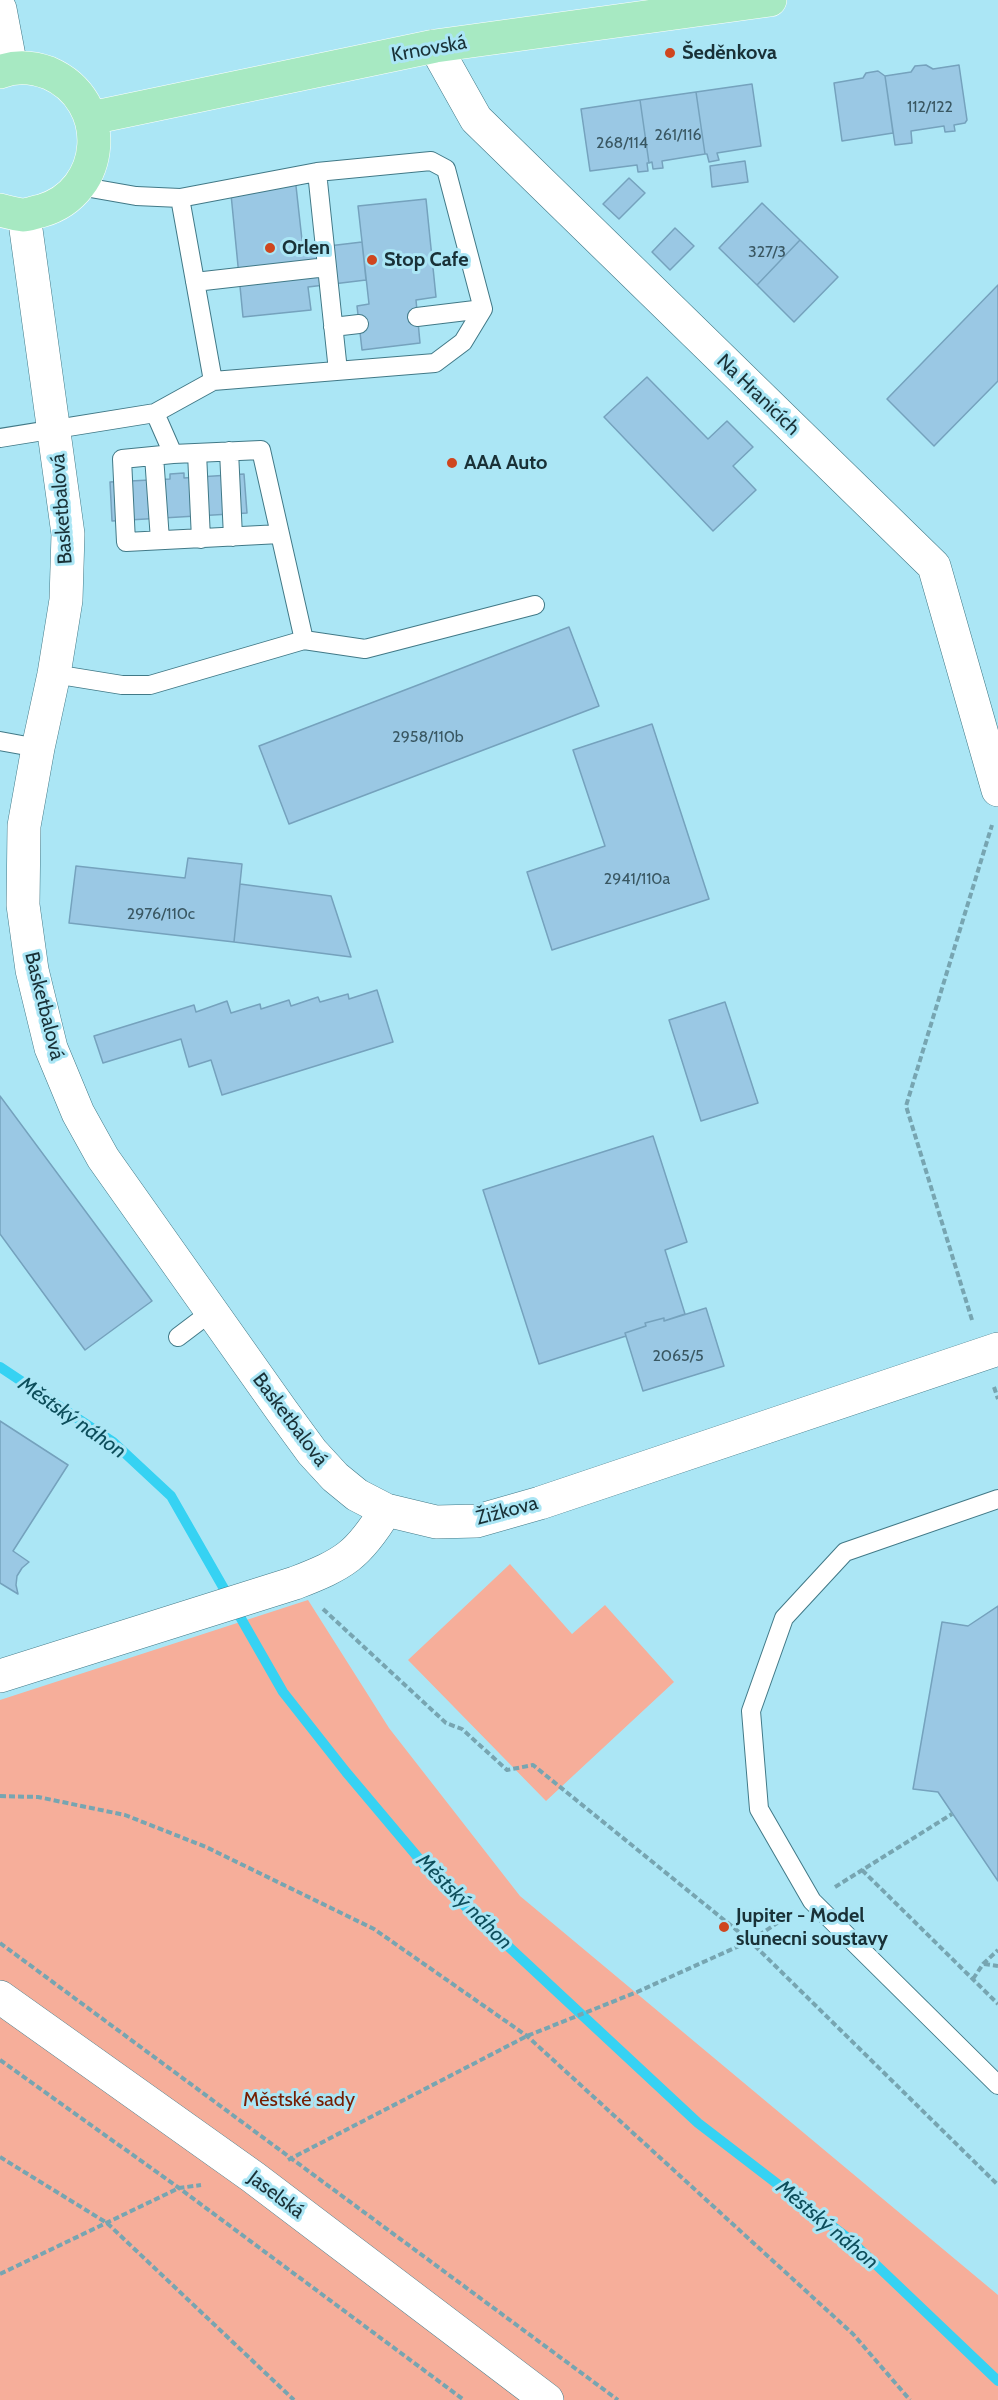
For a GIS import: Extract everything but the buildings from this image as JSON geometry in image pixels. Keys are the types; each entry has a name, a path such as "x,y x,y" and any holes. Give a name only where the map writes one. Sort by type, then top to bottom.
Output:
{"main road":[{"name":"Krnovská","path":"91,118 435,46 770,0"},
{"path":"6,69 37,68 61,78 79,96 91,118 94,136 93,154 79,186 55,207 12,213"}],"street":[{"path":"0,9 6,69"},
{"name":"Na Hranicích","path":"435,46 476,119 934,566 996,804"},
{"name":"Basketbalová","path":"12,213 56,430 68,534 66,600 24,826 23,905 32,970 51,1048 78,1113 104,1158 312,1452 335,1477 357,1495 386,1510"},
{"name":"Žižkova","path":"386,1510 436,1522 477,1521 540,1503 990,1351"},
{"path":"0,1676 295,1583 329,1570 349,1558 369,1539 386,1510"},
{"name":"Jaselská","path":"0,1997 253,2177 547,2400"}],"lane":[{"path":"0,438 155,413 213,381 435,363 463,342 483,309 446,169 431,161 317,172 180,198 136,196 79,186"},
{"path":"317,172 338,371"},
{"path":"180,198 213,381"},
{"path":"195,282 327,267"},
{"path":"417,317 483,309"},
{"path":"333,327 359,324"},
{"path":"155,413 173,454"},
{"path":"280,534 126,542 122,459 261,450 304,640"},
{"path":"229,452 233,537"},
{"path":"197,453 201,539"},
{"path":"154,456 160,540"},
{"path":"54,674 122,685 150,686 304,640 364,650 535,605"},
{"path":"0,741 38,748"},
{"path":"178,1337 211,1312"},
{"path":"998,1499 845,1552 784,1618 751,1711 759,1809 812,1901 998,2085"}],"path":[{"path":"990,1351 906,1106 996,804"},
{"path":"295,1583 446,1723 462,1729 507,1770 533,1765 750,1941 998,2185"},
{"path":"0,1796 38,1797 125,1815 206,1847 374,1929 527,2036 853,2334 910,2400"},
{"path":"0,2274 179,2188 253,2177 527,2036 637,1992 750,1941 952,1814"},
{"path":"861,1870 998,2004"},
{"path":"0,1943 618,2400"},
{"path":"973,1979 983,1964 998,1950"},
{"path":"983,1964 998,1966"},
{"path":"0,2060 179,2188 464,2400"},
{"path":"0,2157 106,2223 294,2400"}],"green space":[{"path":"510,1564 572,1634 605,1605 674,1682 546,1801 408,1660"},
{"name":"Městské sady","path":"308,1600 389,1728 520,1896 998,2295 998,2400 0,2400 0,1700"}],"waterway":[{"name":"Městský náhon","path":"0,1367 113,1442 171,1496 283,1692 346,1772 437,1880 698,2123 849,2239 998,2381"}],"place":[{"name":"Šeděnkova","path":"670,53"},
{"name":"Orlen","path":"270,248"},
{"name":"Stop Cafe","path":"372,260"},
{"name":"AAA Auto","path":"452,463"},
{"name":"Jupiter - Model slunecni soustavy","path":"724,1927"}]}
